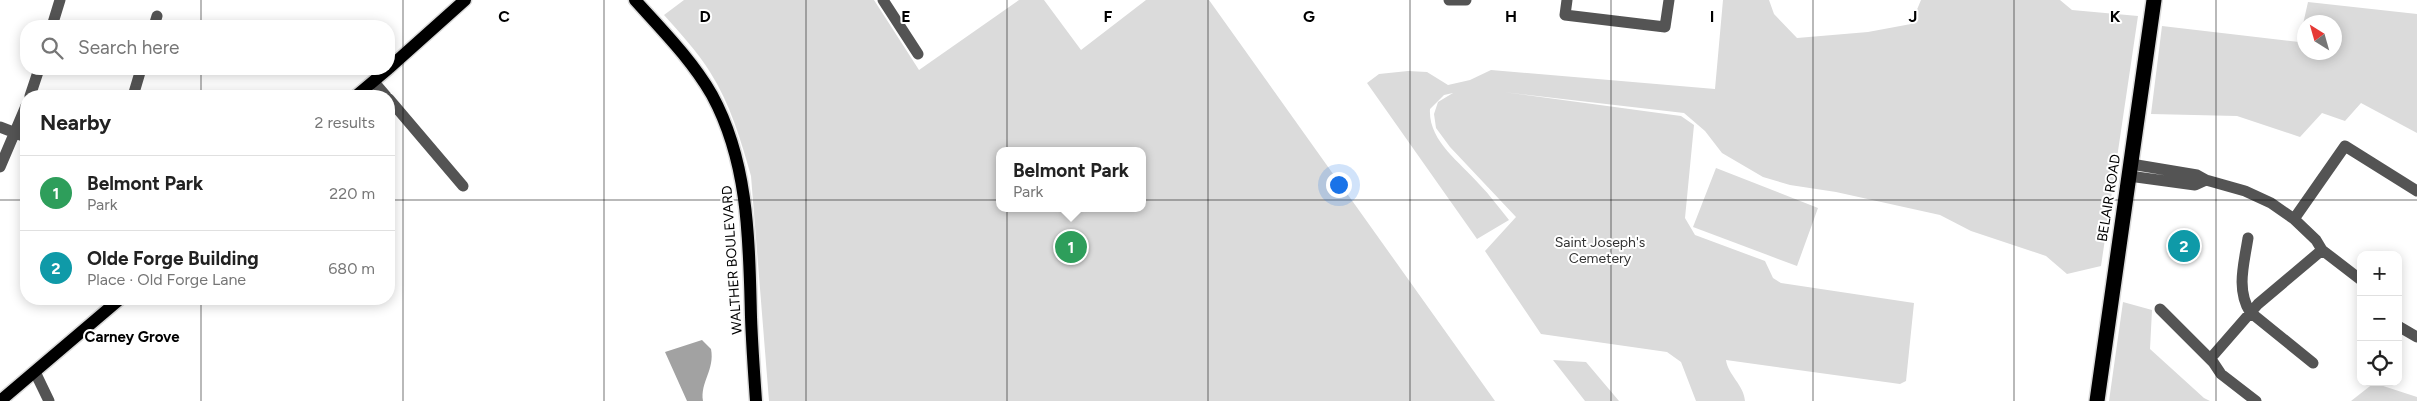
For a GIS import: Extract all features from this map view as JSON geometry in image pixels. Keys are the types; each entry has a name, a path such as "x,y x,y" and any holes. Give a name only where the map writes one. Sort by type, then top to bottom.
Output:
{"highway":[{"name":"BELAIR ROAD","path":"2097,401 2154,0"}],"main road":[{"path":"395,62 465,0"},
{"name":"WALTHER BOULEVARD","path":"635,0 702,80 721,114 736,155 743,187 747,228 756,401"},
{"path":"364,90 381,75"},
{"path":"0,401 113,305"}],"street":[{"path":"54,20 60,0"},
{"path":"883,0 918,54"},
{"path":"1449,0 1466,0"},
{"path":"1567,0 1565,15 1665,27 1669,0"},
{"path":"32,90 37,75"},
{"path":"135,90 139,75"},
{"path":"374,82 381,90"},
{"path":"395,106 463,186"},
{"path":"0,127 20,135"},
{"path":"0,167 20,137"},
{"path":"2294,219 2345,146 2417,191"},
{"path":"2130,170 2195,184 2206,180 2257,196 2294,219 2316,240 2322,250 2357,277"},
{"path":"2248,238 2241,284 2245,303 2250,312 2313,363"},
{"path":"2210,359 2250,312 2322,250"},
{"path":"2160,309 2210,359 2221,374 2256,401"},
{"path":"2402,328 2417,337"},
{"path":"35,372 49,401"}],"green space":[{"path":"684,0 874,0 919,70 1019,0 1044,0 1081,50 1146,0 1209,0 1495,401 769,401 751,176 734,122 723,96 710,72 688,42 664,15"},
{"name":"Saint Joseph's Cemetery","path":"1723,0 1769,0 1774,14 1797,38 1868,32 1911,24 1921,0 2060,0 2072,10 2138,16 2101,266 2067,274 2046,256 1971,231 1940,215 1836,192 1790,185 1763,177 1722,153 1705,131 1684,113 1503,92 1681,116 1694,125 1685,218 1695,235 1765,261 1773,278 1781,283 1914,303 1906,381 1900,384 1726,360 1742,390 1745,401 1696,401 1681,362 1667,352 1541,334 1485,251 1516,217 1450,147 1436,128 1434,114 1438,102 1453,93 1444,95 1430,109 1434,131 1447,150 1483,188 1509,220 1477,239 1367,83 1379,74 1408,71 1427,72 1448,85 1470,80 1491,70 1715,89"},
{"path":"2308,2 2417,14 2417,133 2361,103 2345,121 2322,113 2300,137 2237,116 2151,114 2162,26 2297,42 2297,60 2342,60 2342,15 2305,15"},
{"path":"1716,168 1818,208 1797,266 1693,227"},
{"path":"2123,302 2152,310 2150,349 2204,398 2210,401 2109,401"},
{"path":"1553,360 1586,362 1619,401 1585,401"},
{"path":"2370,386 2383,386 2417,397 2417,401 2351,401"}],"shaded area":[{"path":"702,340 711,349 712,356 704,388 703,401 687,401 665,352"}],"place":[{"name":"Olde Forge Building","path":"2184,246"},
{"name":"Belmont Park","path":"1071,247"}],"district":[{"name":"Carney Grove","path":"132,337"}]}
